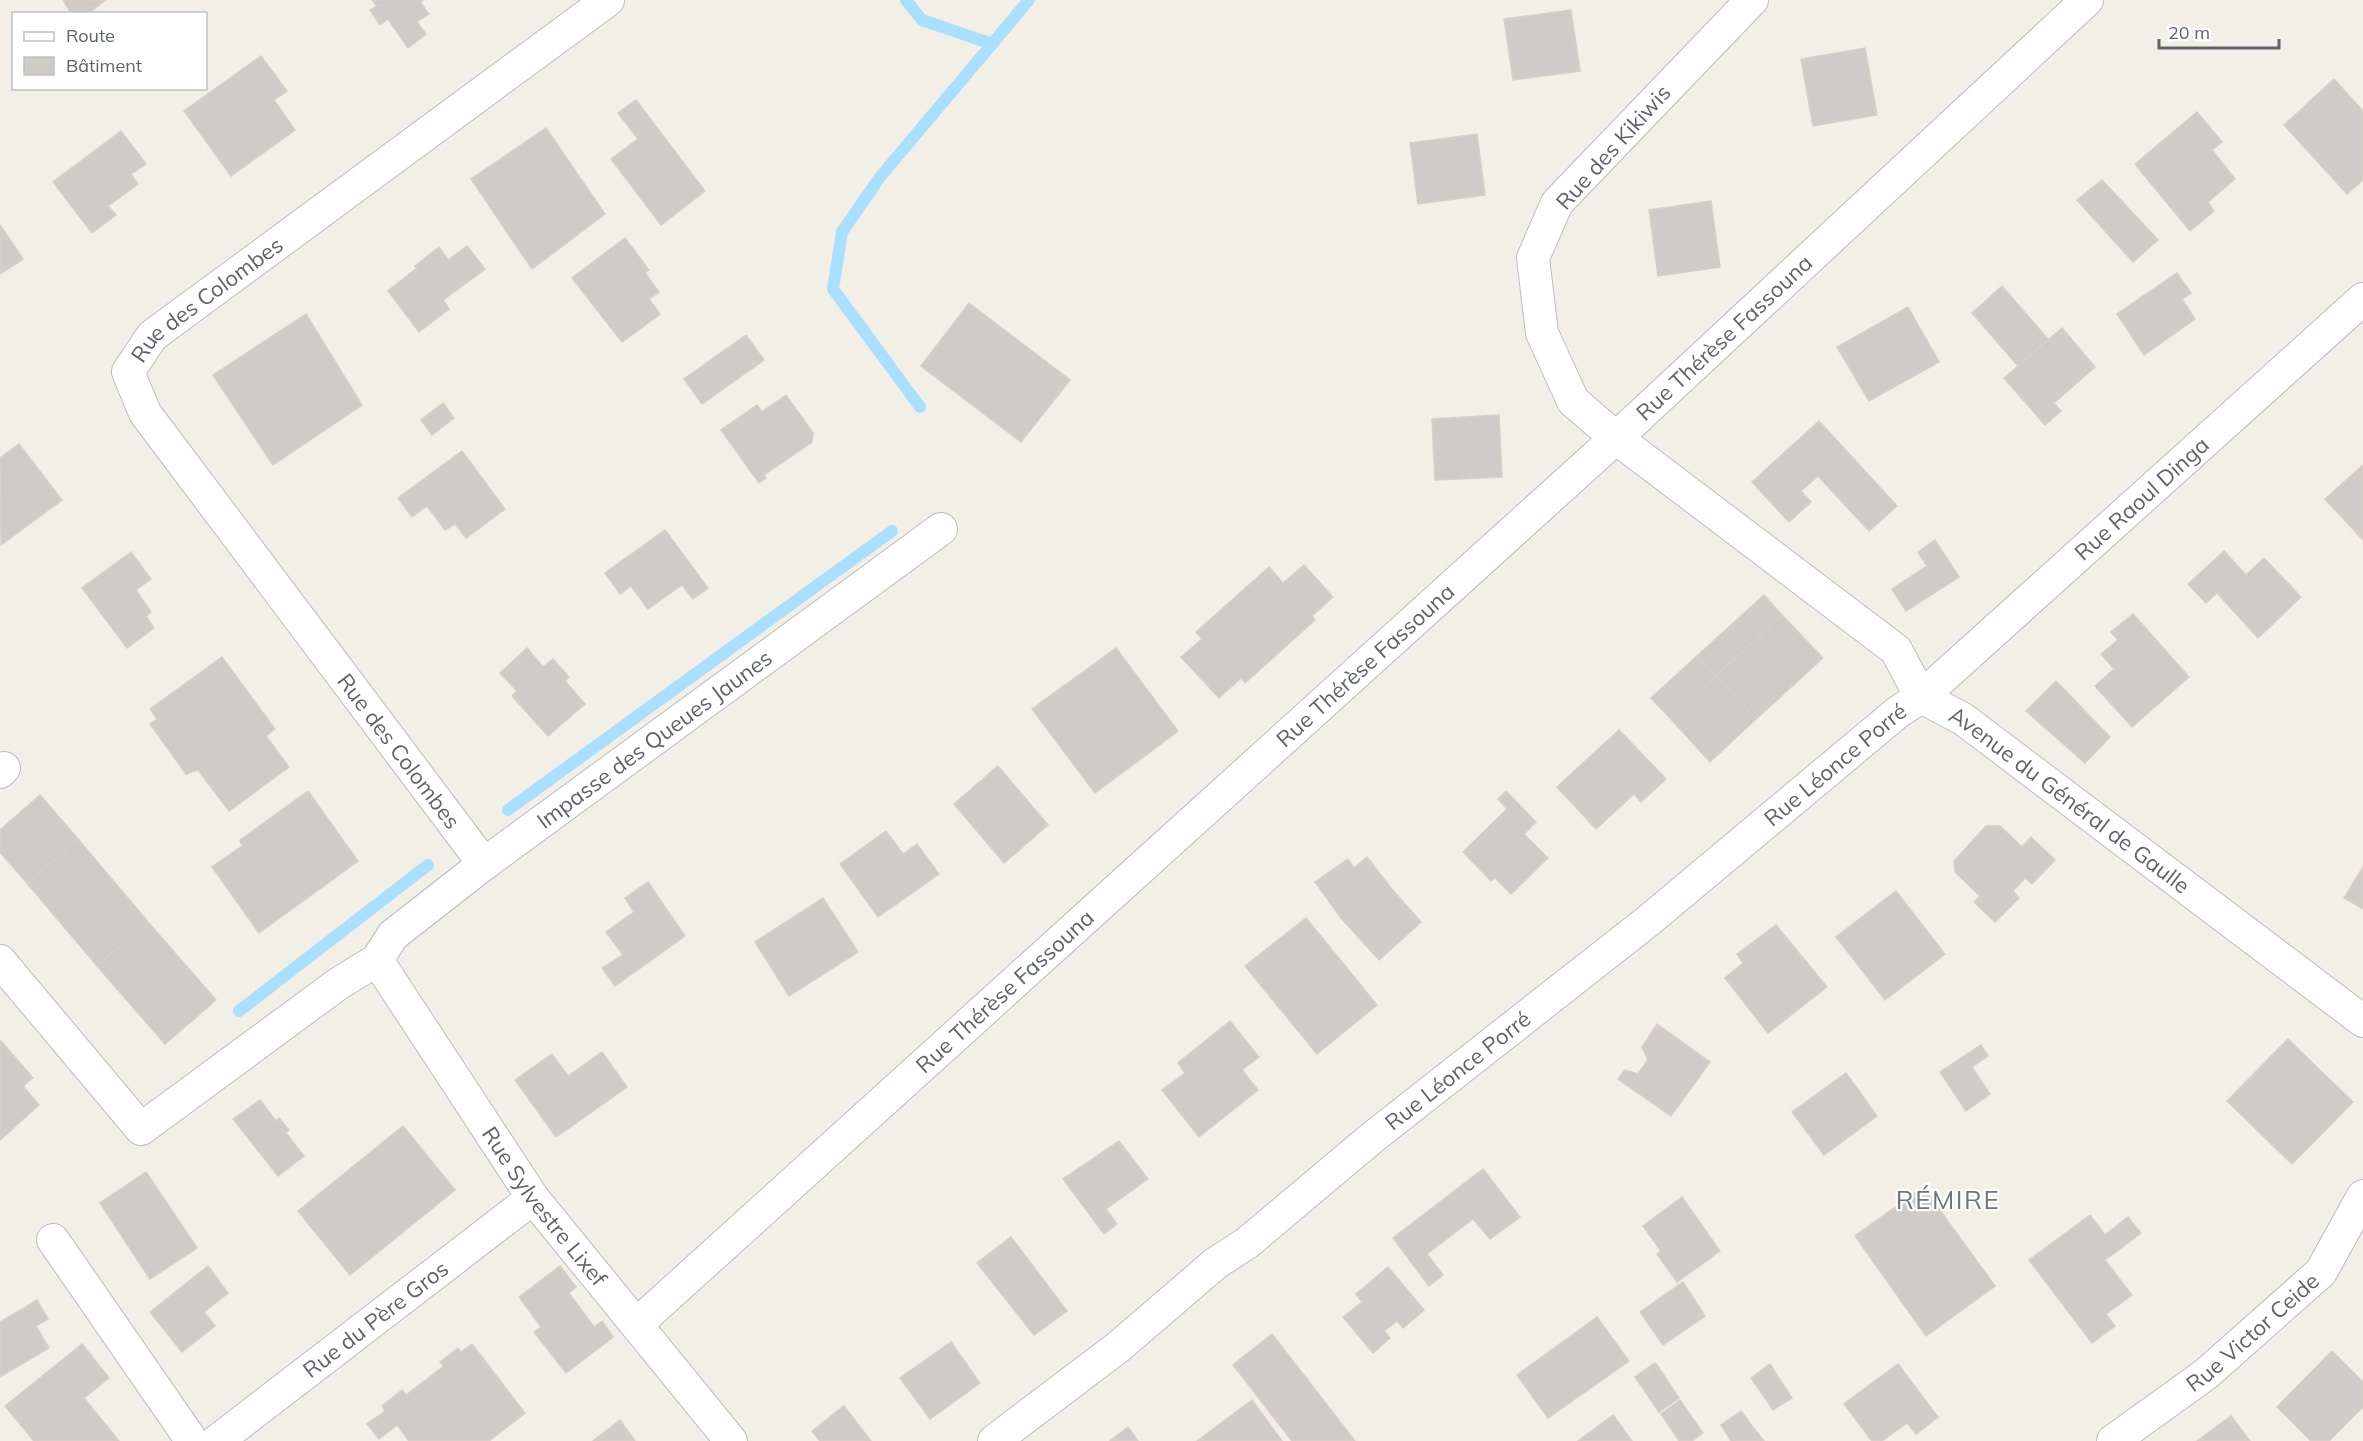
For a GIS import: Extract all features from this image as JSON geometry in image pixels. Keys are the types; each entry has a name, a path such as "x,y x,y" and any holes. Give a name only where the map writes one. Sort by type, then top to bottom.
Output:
{"street":[{"name":"Rue des Kikiwis","path":"1616,438 1573,401 1542,333 1533,258 1557,203 1752,0"},
{"name":"Rue Thérèse Fassouna","path":"637,1324 1616,438 2087,0"},
{"name":"Rue des Colombes","path":"484,864 145,413 128,372 152,336 601,2"},
{"name":"Rue Raoul Dinga","path":"1921,697 2363,299"},
{"name":"Avenue du Général de Gaulle","path":"1616,438 1896,650 1921,697 1964,719 2363,1021"},
{"name":"Impasse des Queues Jaunes","path":"377,960 393,935 484,864 941,529"},
{"name":"Rue Léonce Porré","path":"994,1441 1117,1348 1216,1263 1247,1243 1373,1137 1648,921 1889,720 1921,697"},
{"name":"Rue Sylvestre Lixef","path":"377,960 533,1198 731,1441"},
{"path":"0,961 141,1129 338,984 377,960"},
{"name":"Rue Victor Ceide","path":"2113,1441 2206,1374 2321,1272 2363,1196"},
{"name":"Rue du Père Gros","path":"218,1441 533,1198"},
{"path":"53,1240 192,1441"}],"building":[{"path":"63,0 106,0 90,12 71,12"},
{"path":"372,0 423,0 420,2 429,14 417,22 426,34 408,48 388,19 380,25 370,10 377,6"},
{"path":"1571,10 1580,71 1513,80 1504,19"},
{"path":"1865,48 1877,115 1813,126 1801,59"},
{"path":"261,56 287,91 274,100 295,130 231,176 184,111"},
{"path":"2334,79 2363,111 2363,180 2347,194 2284,125"},
{"path":"636,100 705,191 661,225 611,159 638,139 618,113"},
{"path":"2197,112 2222,142 2212,150 2235,179 2208,202 2214,211 2190,231 2135,164"},
{"path":"546,128 605,214 532,269 471,179"},
{"path":"121,131 146,164 131,174 138,184 108,206 116,215 92,233 53,182"},
{"path":"1477,134 1485,195 1418,204 1410,143"},
{"path":"2102,180 2158,240 2133,262 2077,200"},
{"path":"1711,201 1720,267 1658,276 1649,210"},
{"path":"0,225 23,259 0,274"},
{"path":"625,238 649,270 645,273 659,292 649,299 660,314 622,342 572,278"},
{"path":"467,246 485,269 443,300 449,309 419,332 388,291 439,247 448,260"},
{"path":"2177,273 2191,293 2182,299 2195,319 2144,355 2117,314"},
{"path":"2002,286 2048,339 2018,366 1972,313"},
{"path":"969,303 1070,380 1021,442 921,366"},
{"path":"1908,307 1939,362 1869,401 1837,347"},
{"path":"306,314 362,405 273,465 213,375"},
{"path":"2062,328 2095,367 2054,403 2061,411 2045,425 2004,378"},
{"path":"746,335 764,360 702,404 684,379"},
{"path":"786,395 813,433 812,442 764,475 766,478 759,483 721,430 757,405 762,412"},
{"path":"443,403 454,418 432,435 421,420"},
{"path":"1499,415 1502,477 1435,480 1432,419"},
{"path":"1819,421 1897,506 1869,531 1818,476 1801,491 1811,502 1789,522 1752,482"},
{"path":"19,444 62,500 1,545 0,458"},
{"path":"462,451 505,509 466,538 455,524 445,530 427,506 412,517 398,498"},
{"path":"2363,465 2363,540 2325,499"},
{"path":"665,530 708,588 693,599 682,585 648,609 631,586 620,594 605,573"},
{"path":"1935,540 1959,577 1906,611 1892,589 1927,566 1918,552"},
{"path":"2224,551 2246,575 2264,558 2301,597 2258,638 2217,593 2206,603 2188,584"},
{"path":"131,552 151,579 136,590 151,612 146,616 154,628 127,648 82,588"},
{"path":"1304,565 1333,597 1312,616 1315,620 1245,683 1241,678 1219,698 1181,657 1202,639 1196,632 1269,567 1283,583"},
{"path":"1764,595 1782,615 1716,676 1697,656"},
{"path":"2133,614 2189,677 2132,727 2095,686 2114,669 2101,654 2118,640 2111,632"},
{"path":"1782,615 1823,658 1756,719 1716,676"},
{"path":"527,648 543,667 553,659 569,677 565,681 585,704 548,736 512,696 517,691 500,673"},
{"path":"1116,648 1178,731 1095,793 1032,709"},
{"path":"1697,656 1716,676 1670,718 1651,698"},
{"path":"222,657 275,729 266,736 289,767 229,811 198,770 186,774 150,724 157,719 150,709"},
{"path":"1716,676 1756,719 1710,762 1670,718"},
{"path":"2056,681 2110,737 2085,763 2026,711"},
{"path":"1619,730 1666,779 1641,802 1634,794 1596,829 1557,787"},
{"path":"998,766 1048,825 1004,863 954,804"},
{"path":"308,791 358,861 259,933 212,867 242,846 240,840"},
{"path":"1506,791 1536,822 1524,834 1548,858 1511,894 1495,878 1491,881 1463,852 1507,809 1498,799"},
{"path":"40,795 78,839 27,883 0,852 0,830"},
{"path":"1986,826 2000,826 2022,847 2031,837 2055,860 2032,884 2025,878 2013,891 2019,898 1995,922 1974,902 1980,896 1955,872 1954,861"},
{"path":"886,831 903,854 917,844 939,874 878,917 840,864"},
{"path":"78,839 148,922 97,966 27,883"},
{"path":"1367,857 1421,922 1379,960 1341,918 1315,882 1348,859 1354,868"},
{"path":"2363,867 2363,909 2344,898"},
{"path":"648,882 685,936 615,986 602,968 623,955 606,932 634,912 625,898"},
{"path":"1896,891 1945,954 1885,1000 1836,937"},
{"path":"823,898 858,952 789,996 755,942"},
{"path":"1306,918 1377,1005 1317,1054 1245,966"},
{"path":"148,922 216,1000 165,1044 97,966"},
{"path":"1776,925 1827,987 1768,1033 1725,978 1743,963 1737,954"},
{"path":"1230,1021 1259,1057 1242,1070 1258,1090 1199,1137 1162,1090 1185,1073 1178,1063"},
{"path":"1657,1024 1710,1062 1671,1116 1618,1079 1625,1070 1638,1074 1648,1060 1642,1047"},
{"path":"2288,1039 2353,1102 2292,1164 2227,1101"},
{"path":"0,1040 33,1078 23,1086 39,1105 0,1140"},
{"path":"1981,1045 1988,1056 1972,1067 1990,1094 1966,1111 1940,1072"},
{"path":"602,1052 627,1087 556,1137 515,1080 552,1054 568,1076"},
{"path":"1846,1073 1877,1116 1824,1155 1792,1112"},
{"path":"260,1100 276,1121 279,1118 289,1130 286,1133 304,1156 278,1176 233,1119"},
{"path":"403,1126 455,1190 350,1275 298,1211"},
{"path":"1119,1141 1148,1179 1106,1209 1117,1224 1104,1234 1063,1179"},
{"path":"1483,1169 1520,1217 1490,1239 1473,1219 1427,1254 1443,1275 1429,1286 1393,1238"},
{"path":"146,1172 197,1248 150,1279 100,1203"},
{"path":"1923,1187 1995,1286 1926,1336 1855,1236"},
{"path":"1682,1197 1720,1251 1677,1282 1657,1254 1661,1251 1643,1226"},
{"path":"2090,1215 2105,1235 2128,1217 2141,1233 2105,1260 2132,1295 2106,1314 2115,1326 2092,1343 2029,1260"},
{"path":"1011,1237 1067,1311 1034,1335 977,1263"},
{"path":"208,1266 228,1293 204,1312 215,1326 182,1352 150,1312"},
{"path":"560,1266 576,1287 569,1293 594,1327 602,1321 613,1337 566,1373 534,1332 541,1327 519,1297"},
{"path":"1388,1267 1424,1310 1403,1328 1397,1321 1384,1331 1390,1338 1373,1353 1343,1317 1362,1302 1356,1294"},
{"path":"1683,1282 1705,1316 1663,1345 1640,1312"},
{"path":"37,1300 48,1319 36,1326 49,1348 0,1377 0,1322"},
{"path":"1597,1317 1629,1361 1548,1418 1517,1375"},
{"path":"1272,1334 1355,1441 1292,1441 1233,1365"},
{"path":"951,1342 980,1383 930,1419 900,1378"},
{"path":"82,1344 109,1378 84,1398 119,1441 34,1441 5,1406"},
{"path":"472,1344 525,1413 489,1441 409,1441 397,1425 379,1439 367,1424 385,1411 382,1406 402,1390 406,1395 444,1366 440,1362 458,1348 461,1352"},
{"path":"2332,1351 2363,1382 2363,1407 2329,1441 2311,1441 2277,1407"},
{"path":"1655,1363 1657,1365 1637,1380 1635,1377"},
{"path":"1770,1364 1792,1398 1773,1410 1751,1378"},
{"path":"1898,1364 1938,1417 1916,1434 1907,1423 1882,1441 1872,1441 1844,1404"},
{"path":"1657,1365 1679,1398 1659,1412 1637,1380"},
{"path":"1252,1400 1282,1441 1197,1441"},
{"path":"1680,1400 1703,1433 1692,1441 1679,1441 1661,1414"},
{"path":"844,1406 871,1441 820,1441 812,1431"},
{"path":"1741,1411 1764,1441 1731,1441 1721,1425"},
{"path":"1613,1415 1632,1441 1578,1441"},
{"path":"2231,1416 2250,1441 2197,1441"},
{"path":"620,1420 635,1441 593,1441"},
{"path":"1128,1427 1138,1441 1110,1441"}],"waterway":[{"path":"906,0 922,20 992,44"},
{"path":"920,407 833,289 842,232 880,177 1029,0"},
{"path":"508,810 892,531"},
{"path":"239,1011 428,865"}],"district":[{"name":"RÉMIRE","path":"1948,1199"}]}
